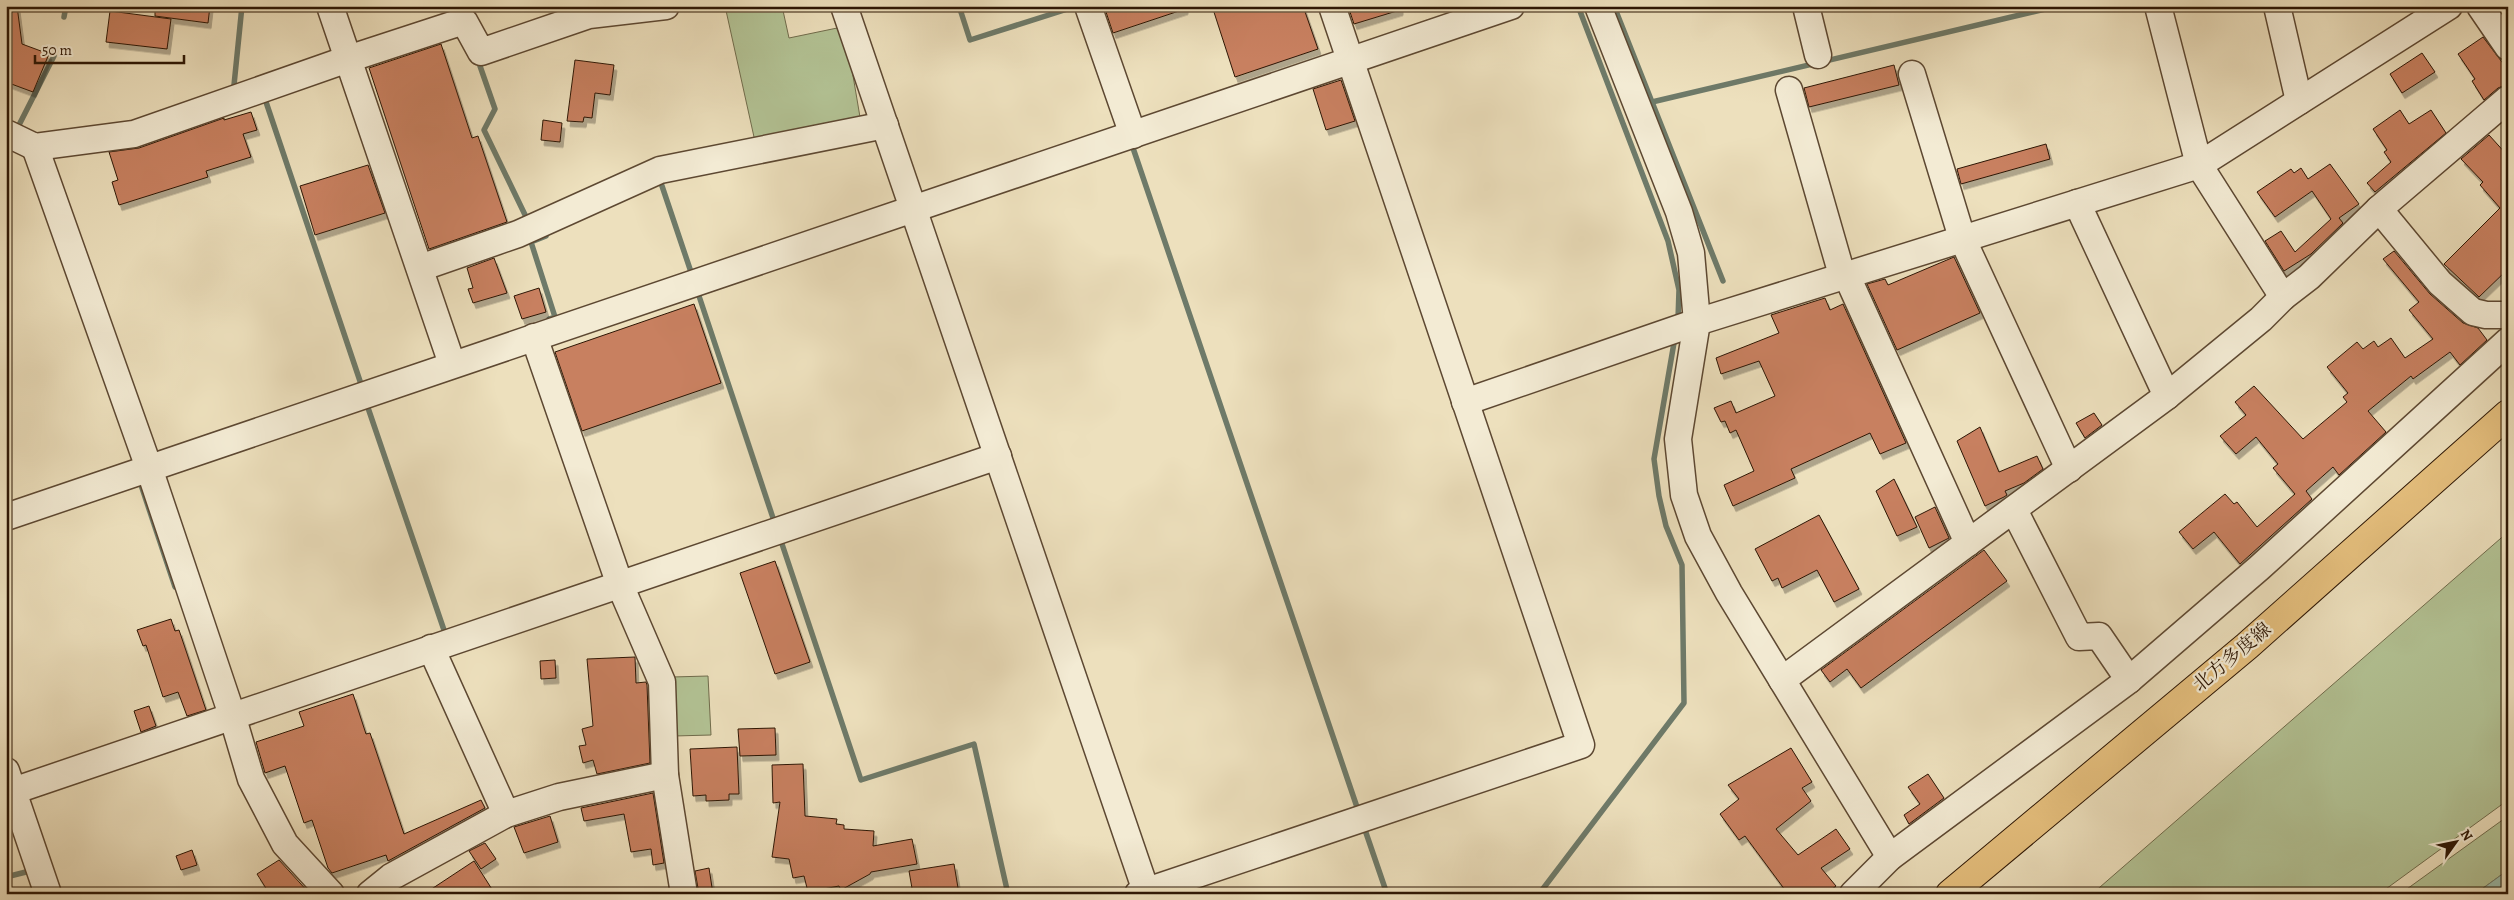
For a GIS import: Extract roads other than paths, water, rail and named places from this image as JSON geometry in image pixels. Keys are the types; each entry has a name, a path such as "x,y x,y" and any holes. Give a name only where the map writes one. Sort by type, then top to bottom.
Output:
{"main road":[{"name":"北方多度線","path":"1950,894 2246,646 2508,414"}],"street":[{"path":"330,6 452,364"},
{"path":"7,135 35,147 134,134 348,59 464,22 481,52 589,15 666,6"},
{"path":"844,6 998,456 1144,893 1581,745 1332,6"},
{"path":"1088,6 1132,135"},
{"path":"6,517 1511,6"},
{"path":"1598,6 1679,212 1691,253 1697,322 1678,439 1684,495 1703,544 1729,593 1890,857"},
{"path":"1806,6 1818,56"},
{"path":"2158,6 2199,165 2283,297"},
{"path":"2277,6 2299,101"},
{"path":"1466,402 1697,322 2199,165 2449,6"},
{"path":"2480,6 2508,47"},
{"path":"1912,74 1962,238 2069,469"},
{"path":"1789,90 1844,275 1968,543"},
{"path":"1782,680 2167,396 2261,320 2283,297 2309,277 2379,209 2508,99"},
{"path":"420,268 518,234 660,170 885,125"},
{"path":"35,147 149,468 232,715 251,779 285,844 331,894"},
{"path":"2077,203 2167,396"},
{"path":"2379,209 2440,283 2473,312 2486,315 2508,315"},
{"path":"534,337 620,585 662,682 666,775 684,894"},
{"path":"1853,894 1890,857 2129,680 2259,568 2508,340"},
{"path":"48,894 10,781 232,715 998,456"},
{"path":"2014,510 2079,637 2099,636 2129,680"},
{"path":"431,648 506,814"},
{"path":"370,894 391,877 506,814 559,797 666,775"}],"waterway":[{"path":"64,17 66,6"},
{"path":"234,85 242,6"},
{"path":"959,6 970,40 1077,6 1078,11"},
{"path":"1451,6 1453,12 1459,10"},
{"path":"1578,6 1668,241 1679,290 1678,319"},
{"path":"1614,6 1652,102 2058,6"},
{"path":"18,127 54,56"},
{"path":"484,61 480,66 495,109 484,130 528,221"},
{"path":"265,99 362,387"},
{"path":"1652,102 1723,281"},
{"path":"1132,145 1359,813"},
{"path":"661,183 692,275"},
{"path":"546,236 531,242 555,317 549,319"},
{"path":"697,290 775,524"},
{"path":"1539,894 1684,703 1682,565 1666,526 1659,496 1654,459 1675,337"},
{"path":"366,402 445,633"},
{"path":"140,482 175,587"},
{"path":"780,538 861,780 974,744 1008,894"},
{"path":"1364,827 1387,894"},
{"path":"6,877 30,871"}]}
